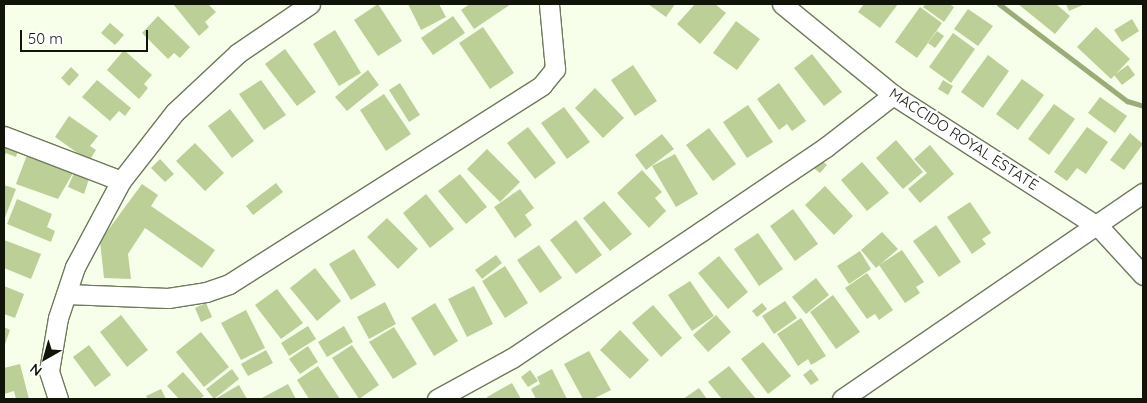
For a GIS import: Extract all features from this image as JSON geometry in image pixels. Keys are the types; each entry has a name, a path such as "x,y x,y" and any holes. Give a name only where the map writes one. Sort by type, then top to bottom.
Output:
{"street":[{"path":"58,399 49,370 58,318 75,267 121,180 175,112 231,59 310,4"},
{"path":"66,294 168,298 206,292 229,284 542,85 555,68 549,4"},
{"name":"MACCIDO ROYAL ESTATE","path":"782,4 893,95 1099,227 1143,275"},
{"path":"437,399 512,358 826,147 893,95"},
{"path":"4,136 121,180"},
{"path":"842,399 1099,227 1143,194"}],"building":[{"path":"173,4 208,4 216,12 205,22 209,27 199,36"},
{"path":"378,4 402,41 378,56 354,20"},
{"path":"408,4 439,4 446,17 421,30"},
{"path":"470,4 511,4 474,29 461,10"},
{"path":"648,4 675,4 666,17"},
{"path":"695,4 715,4 726,13 700,44 677,24"},
{"path":"864,4 898,4 880,28 858,12"},
{"path":"926,4 949,4 954,7 944,22 923,7"},
{"path":"1018,4 1056,4 1070,16 1055,34"},
{"path":"1066,4 1085,4 1069,11"},
{"path":"920,7 942,23 917,58 895,42"},
{"path":"968,9 993,26 978,46 954,29"},
{"path":"158,16 190,47 180,58 174,53 168,59 142,33"},
{"path":"453,16 465,33 433,55 421,38"},
{"path":"1132,19 1139,31 1122,42 1114,30"},
{"path":"736,21 760,39 737,70 713,53"},
{"path":"110,23 124,35 115,45 101,33"},
{"path":"483,27 514,73 490,89 459,43"},
{"path":"1096,27 1130,59 1111,79 1077,47"},
{"path":"335,30 361,73 339,86 313,44"},
{"path":"937,31 944,36 935,48 928,43"},
{"path":"953,33 975,49 951,83 929,67"},
{"path":"285,49 316,92 297,106 265,64"},
{"path":"124,50 152,75 144,84 148,88 139,99 107,70"},
{"path":"812,54 842,92 824,106 794,68"},
{"path":"988,55 1009,71 983,108 961,92"},
{"path":"633,65 657,101 635,116 611,80"},
{"path":"1128,65 1135,75 1122,85 1114,75"},
{"path":"71,67 79,75 69,86 61,78"},
{"path":"368,70 379,85 347,111 335,97"},
{"path":"1022,79 1044,95 1018,130 996,114"},
{"path":"97,80 131,108 125,116 119,111 110,121 82,97"},
{"path":"261,80 286,115 264,130 239,94"},
{"path":"943,80 953,86 948,95 938,89"},
{"path":"400,83 420,115 409,122 389,90"},
{"path":"779,83 806,121 792,131 787,124 779,130 757,99"},
{"path":"595,88 624,118 603,138 575,108"},
{"path":"384,94 411,134 386,151 360,110"},
{"path":"1100,97 1127,116 1115,133 1088,113"},
{"path":"1054,104 1075,119 1049,155 1028,139"},
{"path":"748,105 773,142 747,158 723,122"},
{"path":"564,107 590,142 567,159 541,123"},
{"path":"230,109 254,141 232,158 208,126"},
{"path":"69,116 98,136 90,146 96,150 89,161 55,137"},
{"path":"528,127 556,163 535,179 507,143"},
{"path":"1087,127 1108,142 1086,174 1077,168 1067,181 1054,172"},
{"path":"709,128 736,164 713,181 686,145"},
{"path":"1130,133 1143,144 1124,170 1110,160"},
{"path":"662,134 674,149 646,170 635,155"},
{"path":"896,140 923,172 903,189 876,158"},
{"path":"195,143 224,173 205,191 176,161"},
{"path":"4,144 18,150 16,157 6,153 4,158"},
{"path":"930,145 954,174 920,203 908,189 927,173 914,159"},
{"path":"487,149 520,182 500,202 467,169"},
{"path":"675,154 698,194 676,207 652,166"},
{"path":"27,155 73,173 58,199 16,184"},
{"path":"819,158 827,165 820,173 811,166"},
{"path":"160,159 174,174 165,182 151,168"},
{"path":"862,162 889,193 867,211 841,180"},
{"path":"642,170 662,192 655,198 666,211 649,228 617,193"},
{"path":"74,173 89,179 84,194 68,187"},
{"path":"460,174 487,207 466,224 438,191"},
{"path":"276,183 283,192 253,215 246,206"},
{"path":"142,184 158,195 151,206 215,250 202,268 145,228 128,254 131,279 104,278 100,241"},
{"path":"4,185 16,189 4,220"},
{"path":"825,186 853,216 834,235 805,205"},
{"path":"520,189 534,208 525,215 532,225 515,238 494,207"},
{"path":"426,194 454,229 430,248 403,213"},
{"path":"17,199 52,214 47,227 55,231 51,242 7,224"},
{"path":"604,201 632,234 610,251 583,218"},
{"path":"970,202 991,233 982,239 986,244 972,254 947,217"},
{"path":"793,209 818,244 795,261 770,226"},
{"path":"387,218 418,249 398,269 367,237"},
{"path":"576,220 602,255 576,274 550,240"},
{"path":"936,225 961,262 939,277 913,241"},
{"path":"882,232 898,249 876,268 861,250"},
{"path":"758,233 783,269 759,286 734,249"},
{"path":"4,240 41,254 31,279 4,268"},
{"path":"539,245 562,278 540,293 517,260"},
{"path":"354,249 376,285 351,300 329,264"},
{"path":"902,250 924,282 916,287 920,293 905,303 879,265"},
{"path":"860,251 871,269 849,284 837,266"},
{"path":"496,255 502,263 482,279 475,270"},
{"path":"719,256 748,292 728,309 698,273"},
{"path":"505,266 528,303 505,318 482,281"},
{"path":"315,268 341,301 317,321 290,288"},
{"path":"867,273 893,310 879,320 875,314 867,319 845,288"},
{"path":"816,278 829,295 806,314 792,297"},
{"path":"690,281 714,316 692,331 668,295"},
{"path":"4,286 24,294 15,318 4,314"},
{"path":"474,286 493,324 467,337 448,299"},
{"path":"277,289 303,323 281,339 255,305"},
{"path":"833,295 860,332 836,349 810,312"},
{"path":"785,301 797,318 774,334 762,316"},
{"path":"385,302 396,324 369,339 357,317"},
{"path":"206,303 212,317 201,322 195,308"},
{"path":"435,303 458,341 434,356 411,318"},
{"path":"762,303 767,309 757,317 752,311"},
{"path":"653,305 682,338 661,357 632,323"},
{"path":"246,310 265,348 241,360 221,323"},
{"path":"121,315 148,350 127,367 100,332"},
{"path":"716,315 731,332 708,352 693,335"},
{"path":"801,318 826,356 811,365 808,359 798,366 777,334"},
{"path":"308,326 316,339 289,356 281,343"},
{"path":"344,326 353,342 327,357 318,342"},
{"path":"4,327 10,330 4,347"},
{"path":"394,327 417,364 393,379 369,342"},
{"path":"620,330 649,360 630,379 600,350"},
{"path":"201,332 229,367 204,387 176,352"},
{"path":"763,342 791,376 768,394 741,359"},
{"path":"89,345 111,375 95,387 73,357"},
{"path":"352,345 379,385 359,399 332,358"},
{"path":"308,346 318,362 300,374 289,359"},
{"path":"266,350 273,363 248,376 241,364"},
{"path":"589,351 611,390 593,399 583,399 564,364"},
{"path":"20,364 29,399 16,399 14,391 4,394 4,368"},
{"path":"318,366 340,399 309,399 297,380"},
{"path":"729,366 756,399 722,399 708,382"},
{"path":"232,369 239,379 214,399 206,389"},
{"path":"552,369 567,399 536,399 531,389 540,384 537,377"},
{"path":"811,369 819,380 811,385 803,375"},
{"path":"530,370 538,381 528,387 521,377"},
{"path":"183,372 204,396 200,399 179,399 167,386"},
{"path":"512,383 521,399 488,399 487,397"},
{"path":"288,384 296,399 260,399"},
{"path":"239,385 247,399 215,399"},
{"path":"699,388 707,399 683,399"},
{"path":"161,389 166,399 148,399 146,396"}],"waterway":[{"path":"999,4 1127,101 1143,106"}]}
